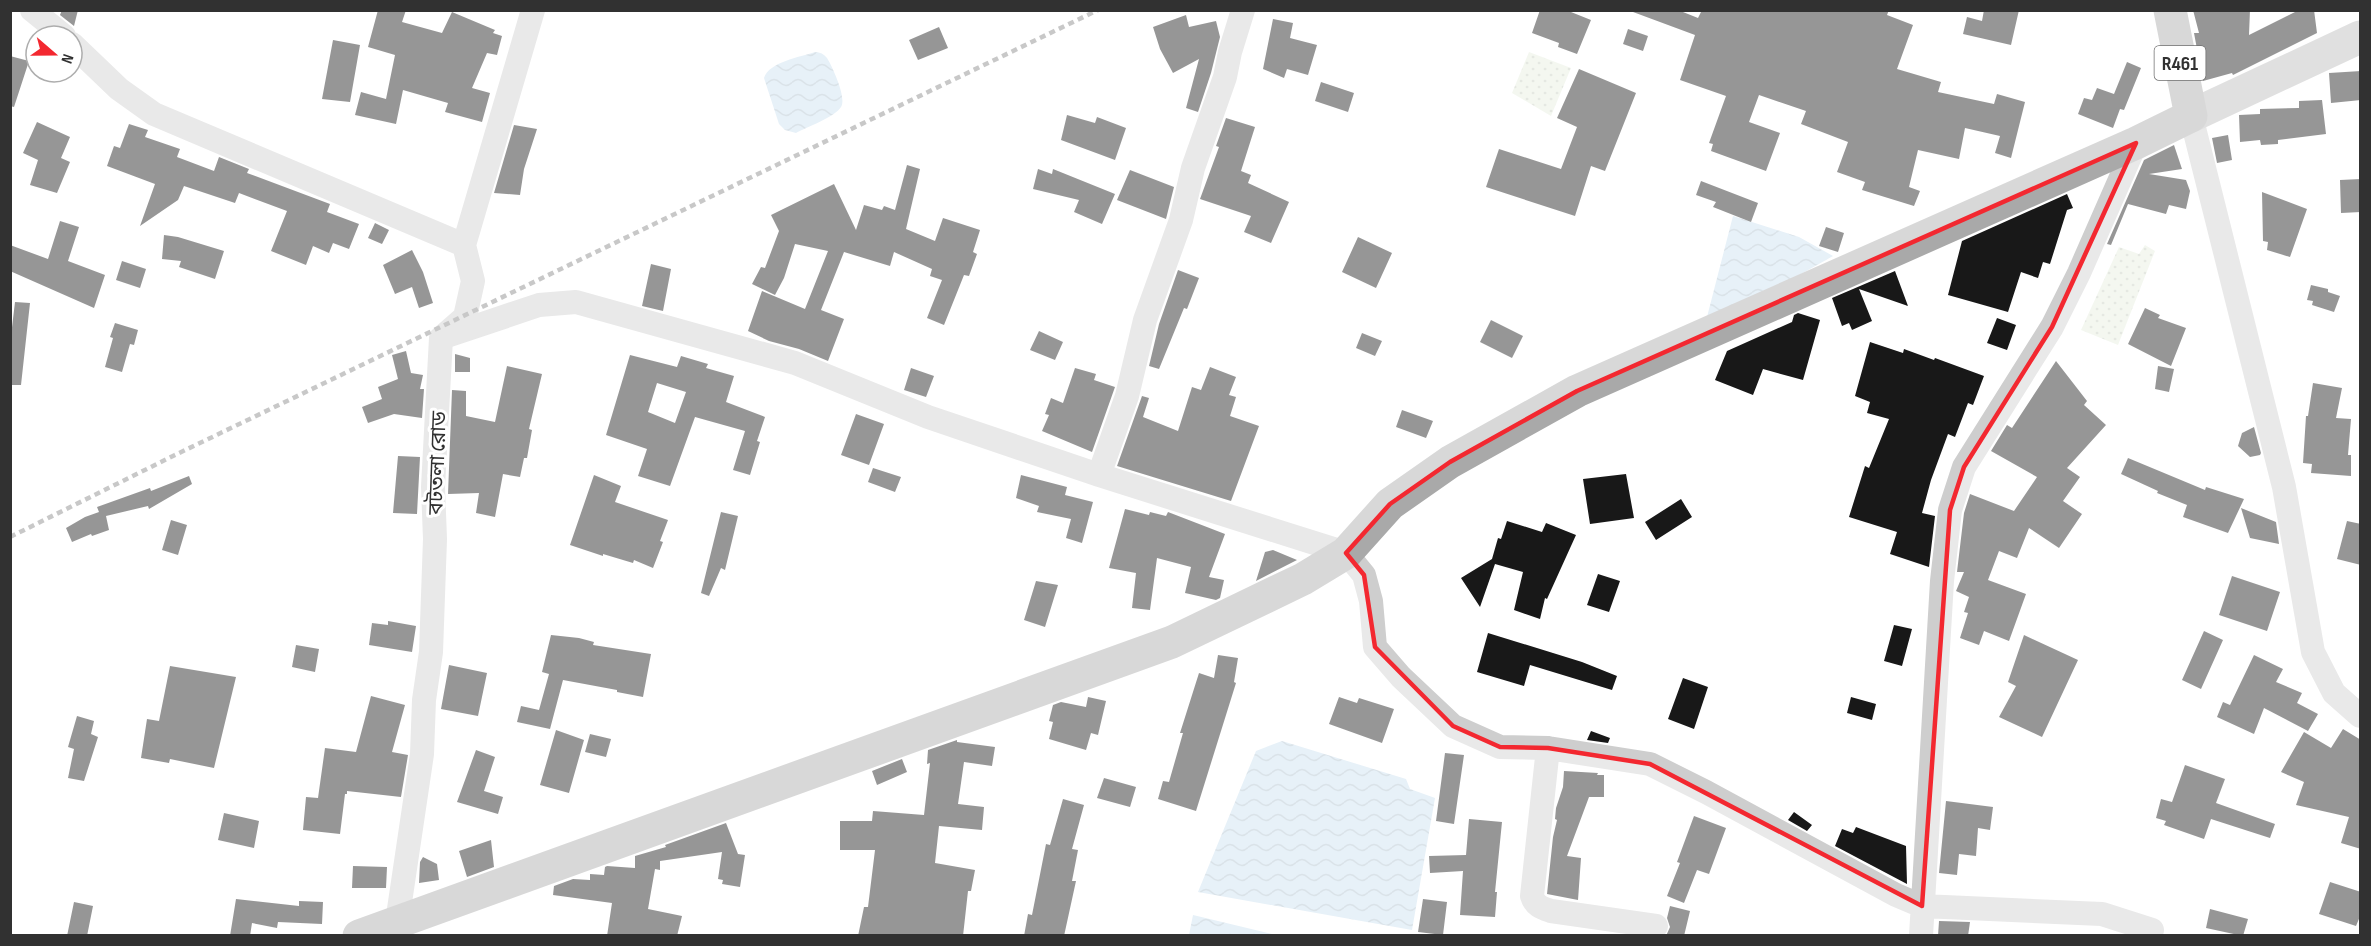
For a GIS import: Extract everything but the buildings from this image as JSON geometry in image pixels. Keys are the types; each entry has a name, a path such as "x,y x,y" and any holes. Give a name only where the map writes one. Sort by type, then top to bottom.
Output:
{"main road":[{"name":"R461","path":"2170,10 2191,116"},
{"path":"359,936 396,929 1172,642 1303,579 1346,553 1390,504 1450,462 1577,391 2136,143 2361,37"}],"street":[{"path":"32,10 49,24"},
{"path":"441,338 465,317 472,281 464,245 533,10"},
{"path":"1099,475 1127,396 1146,320 1181,220 1193,168 1225,77 1230,52 1244,10"},
{"path":"84,55 120,89 154,114 464,245"},
{"path":"2191,116 2284,487 2313,652 2334,693 2361,716"},
{"path":"1921,936 1942,581 1950,510 1964,467 2052,327 2079,273 2136,143"},
{"path":"441,338 539,305 576,302 795,363 928,417 1099,475 1346,553 1364,574 1371,601 1375,648 1401,677 1453,726 1500,747 1548,748 1650,764 1896,895 1922,906 2102,914 2152,930"},
{"name":"বটতলা রোড","path":"396,929 422,754 423,700 430,652 435,539 433,487 441,338"},
{"path":"1548,748 1533,901 1538,906 1551,911 1656,926"}],"highlighted area":[{"path":"2136,143 2052,327 1964,467 1950,510 1922,906 1650,764 1548,748 1500,747 1453,726 1375,647 1364,575 1346,553 1390,504 1450,462 1577,391"}],"green space":[{"path":"1529,52 1571,68 1551,116 1512,93"},
{"path":"2145,245 2155,251 2118,345 2081,330 2119,247 2139,254"}],"water":[{"path":"815,52 825,55 832,68 841,90 841,107 827,118 796,133 785,130 779,124 764,78 767,72 778,64"},
{"path":"1733,216 1799,237 1833,256 1787,282 1707,317"},
{"path":"1282,741 1406,779 1410,789 1435,798 1412,930 1198,892 1256,751"},
{"path":"1193,915 1276,935 1189,935"}],"railway":[{"path":"10,537 175,455 1098,10"}]}
